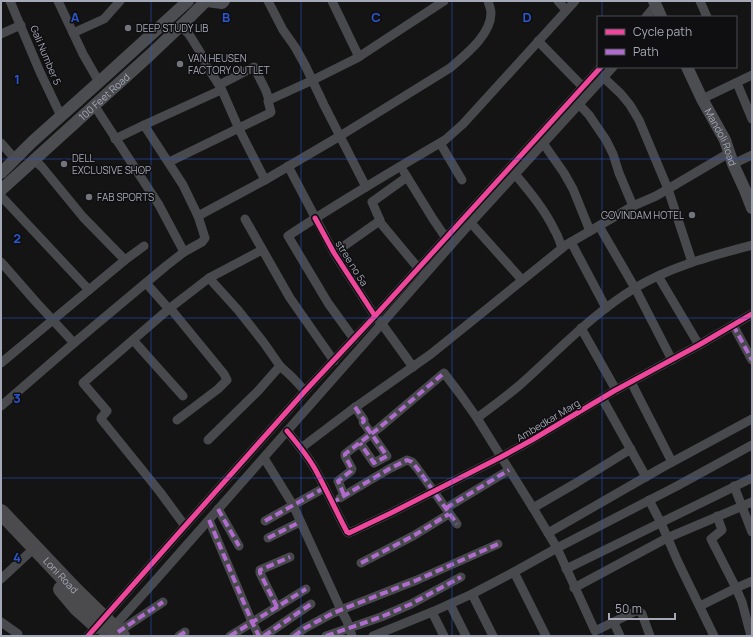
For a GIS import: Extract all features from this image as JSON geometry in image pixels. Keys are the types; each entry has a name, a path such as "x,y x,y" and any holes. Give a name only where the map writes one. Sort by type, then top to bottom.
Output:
{"highway":[{"name":"Loni Road","path":"1,512 75,590 107,629"},
{"name":"Loni Road","path":"1,524 29,553 77,608 107,629"}],"main road":[{"name":"100 Feet Road","path":"1,173 32,142 188,1"},
{"name":"100 Feet Road","path":"1,190 206,1 222,3 224,1"},
{"name":"Mandoli Road","path":"687,68 702,99 725,140 731,159 749,188 752,208"},
{"path":"15,159 24,169"}],"street":[{"name":"Gali Number 5","path":"10,1 40,72 61,116"},
{"path":"58,1 83,54 99,82"},
{"path":"73,33 104,18 120,1"},
{"path":"268,1 313,80 324,105 366,187"},
{"path":"269,100 359,57 444,1"},
{"path":"198,216 265,180 340,136 450,68 484,35 488,28 492,15 488,1"},
{"path":"558,1 566,10"},
{"path":"354,339 324,298 288,236 456,132 574,1"},
{"path":"700,1 707,16"},
{"path":"336,3 359,57"},
{"path":"648,16 658,11"},
{"path":"1,34 21,25"},
{"path":"180,26 192,39 220,88 265,180"},
{"path":"538,41 583,87"},
{"path":"115,139 220,88 254,67 266,91 271,112 169,162"},
{"path":"107,629 209,520 543,143 576,101 583,87 600,68"},
{"path":"107,629 185,526 305,391 446,238 576,101 612,68"},
{"path":"702,99 752,75"},
{"path":"603,77 622,94 639,120 668,189 692,262"},
{"path":"737,83 752,119"},
{"path":"576,101 596,124 606,140 633,206"},
{"path":"94,105 159,205 184,252"},
{"path":"1,406 146,283 184,252 202,242 206,238 198,216 183,185 144,124"},
{"path":"440,142 462,180"},
{"path":"1,143 15,159"},
{"path":"543,143 564,173 573,189 590,231"},
{"path":"301,448 355,407 431,354 571,242 633,206 668,189 731,159 752,155"},
{"path":"34,160 83,217 125,260"},
{"name":"stree no 5a","path":"288,166 334,253 375,316 413,367"},
{"path":"401,166 446,238"},
{"path":"515,174 541,206 555,230 562,248"},
{"path":"407,177 372,202 379,221 419,269"},
{"path":"1,196 89,290"},
{"path":"245,219 298,310 334,361"},
{"path":"334,253 379,221"},
{"path":"471,223 522,280"},
{"path":"599,226 635,288 672,360"},
{"path":"571,242 606,308"},
{"path":"477,418 520,384 581,328 635,288 671,270 692,262 752,245"},
{"path":"3,357 52,320 144,246"},
{"path":"185,526 160,492 100,418 107,411 84,383 170,308 209,278 262,250"},
{"path":"1,262 74,343"},
{"path":"658,276 699,344"},
{"path":"209,278 238,310 280,366 305,391"},
{"path":"146,283 168,308 170,308 224,374 227,380 218,389 177,420"},
{"name":"Ambedkar Marg","path":"332,502 348,533 357,530 501,457 616,390 752,314"},
{"path":"733,325 752,360"},
{"path":"581,328 616,390"},
{"path":"134,340 183,396"},
{"path":"208,440 258,391 280,366"},
{"path":"344,495 338,482 352,469 345,455 444,373 477,418 557,548 595,631 636,611 639,611 642,614 650,636"},
{"path":"631,382 672,462"},
{"path":"602,398 646,477"},
{"path":"355,407 364,420 363,422 387,456 374,463 360,443"},
{"path":"548,533 672,462 752,419"},
{"path":"287,431 301,448 314,468 332,502 388,469 407,460 412,462 457,524"},
{"path":"373,636 388,633 472,594 677,486 752,444"},
{"path":"532,508 631,449"},
{"path":"264,458 293,505 351,632"},
{"path":"361,563 407,539 509,470"},
{"path":"566,569 752,478"},
{"path":"734,486 752,532"},
{"path":"265,521 324,488"},
{"path":"649,500 714,636"},
{"path":"574,588 667,538 752,502"},
{"path":"218,509 239,546"},
{"path":"717,516 722,530 711,539 742,602 751,636"},
{"path":"209,520 259,636"},
{"path":"268,538 300,522"},
{"path":"294,636 305,628 333,613 417,580 498,544"},
{"path":"1,579 29,553"},
{"path":"277,607 260,573 260,570 290,557"},
{"path":"514,572 546,636"},
{"path":"326,636 351,632 412,604 461,577"},
{"path":"700,606 752,580"},
{"path":"230,636 306,589"},
{"path":"472,594 494,636"},
{"path":"107,629 163,602"},
{"path":"264,636 311,604"},
{"path":"450,604 466,636"},
{"path":"432,612 444,636"},
{"path":"1,622 15,634"},
{"path":"614,623 620,636"}],"marked path":[{"path":"733,325 752,360"},
{"path":"344,495 338,481 352,469 345,454 379,428 444,373"},
{"path":"355,407 364,420 363,422 387,456 374,463 360,443"},
{"path":"332,503 407,460 412,462 417,468 457,524"},
{"path":"446,508 509,470"},
{"path":"265,521 324,488"},
{"path":"218,509 239,546"},
{"path":"361,563 413,536 449,514"},
{"path":"209,520 259,636"},
{"path":"268,538 300,522"},
{"path":"294,636 305,628 333,613 417,580 498,544"},
{"path":"277,607 260,573 260,570 290,557"},
{"path":"326,636 381,617 411,604 461,577"},
{"path":"230,636 306,589"},
{"path":"118,632 163,602"},
{"path":"264,636 311,604"},
{"path":"179,636 185,632"}],"cycle path":[{"path":"88,636 305,391 600,68"},
{"path":"315,218 334,253 375,316"},
{"path":"287,431 312,464 347,532 349,533 501,457 614,391 699,345 752,314"}],"place":[{"name":"DEEP STUDY LIB","path":"128,28"},
{"name":"VAN HEUSEN FACTORY OUTLET","path":"180,64"},
{"name":"DELL EXCLUSIVE SHOP","path":"64,164"},
{"name":"FAB SPORTS","path":"89,197"},
{"name":"GOVINDAM HOTEL","path":"692,215"}]}
